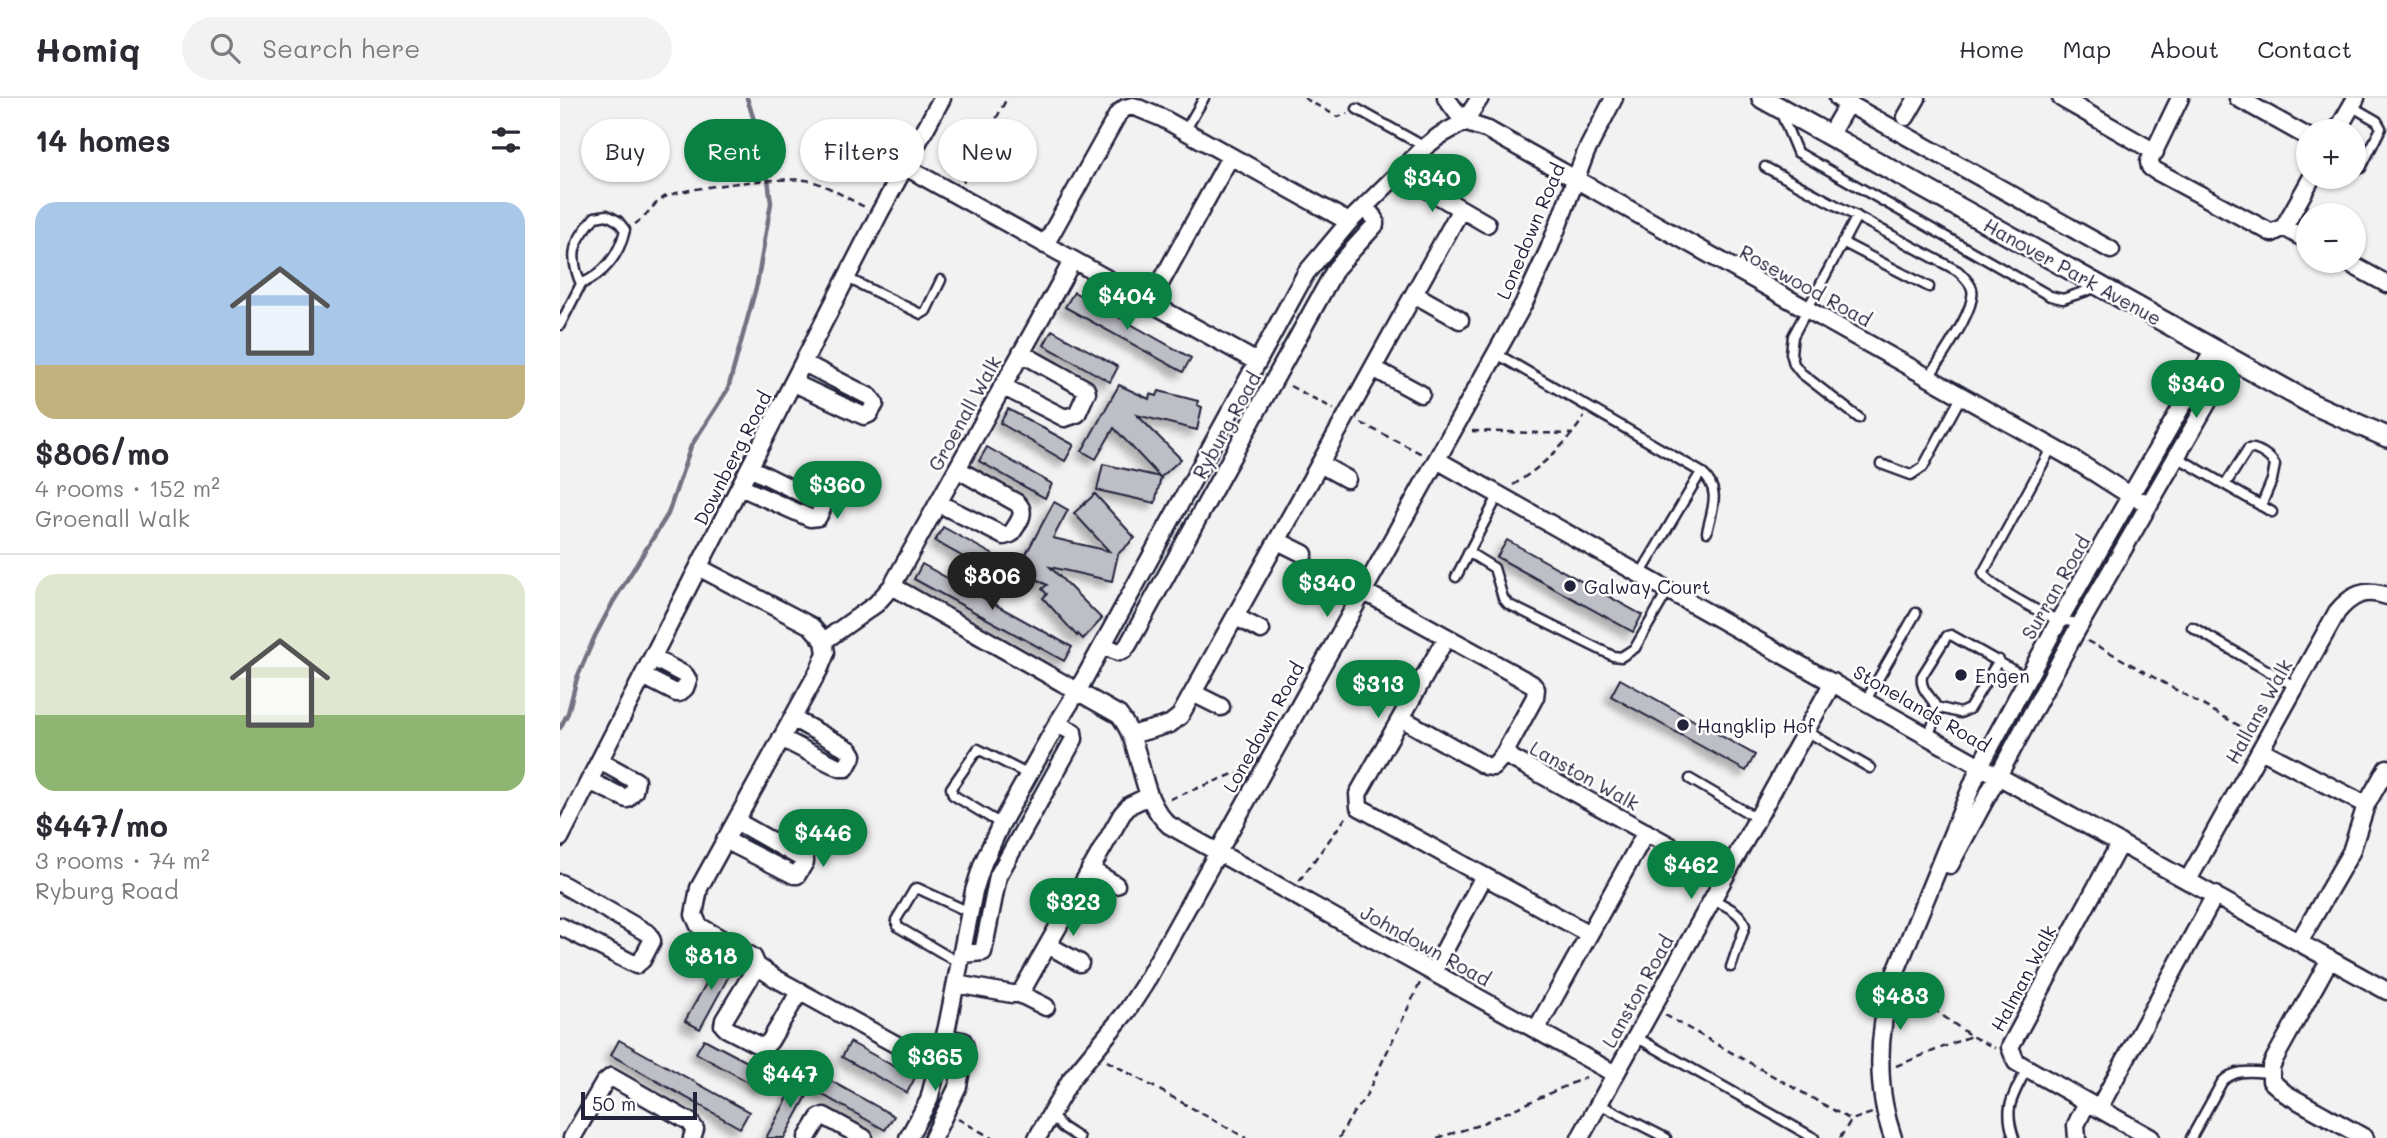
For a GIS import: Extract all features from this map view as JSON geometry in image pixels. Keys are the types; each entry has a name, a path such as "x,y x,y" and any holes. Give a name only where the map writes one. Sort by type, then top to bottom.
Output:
{"street":[{"name":"Downberg Road","path":"924,130 942,98"},
{"name":"Rosewood Road","path":"1446,98 1465,122 1488,130 2052,447 2131,496 2150,504"},
{"path":"1465,122 1480,98"},
{"name":"Lonedown Road","path":"1037,1138 1071,1079 1144,985 1437,460 1524,303 1549,249 1586,152 1614,98"},
{"path":"1906,117 1917,98"},
{"path":"2061,98 2155,152"},
{"path":"2180,98 2149,165 2156,172 2269,233 2278,232 2284,227 2305,189"},
{"path":"2238,98 2296,130"},
{"path":"1829,135 1843,101 2111,250"},
{"path":"2344,119 2353,102"},
{"name":"Hanover Park Avenue","path":"1770,103 2312,404 2387,438"},
{"path":"1045,245 1109,128 1118,114 1133,106 1141,107 1349,222"},
{"name":"Ryburg Road","path":"908,1138 929,1100 983,863 1001,824 1307,273 1349,222 1425,147 1465,122"},
{"path":"1150,302 1230,157"},
{"path":"1407,167 1425,188 1487,224"},
{"path":"924,177 1256,362"},
{"name":"Downberg Road","path":"560,838 896,182"},
{"name":"Ryburg Road","path":"1102,645 1118,652 1128,645 1336,268 1375,225 1376,221 1365,207"},
{"path":"1130,734 1170,724 1180,716 1461,209"},
{"path":"2284,227 2296,234"},
{"name":"Groenall Walk","path":"824,641 876,604 892,586 1073,260"},
{"path":"2366,272 2387,284"},
{"path":"1414,294 1460,320"},
{"name":"Surran Road","path":"1893,1138 1885,1108 1880,1056 1892,981 1980,766 2059,620 2214,350"},
{"path":"1002,386 1065,418 1077,414 1086,389 1021,353"},
{"name":"Surran Road","path":"1915,930 2078,629 2232,360"},
{"path":"794,383 864,416 869,414 875,404 870,397 804,363"},
{"path":"1373,368 1421,394"},
{"name":"Stonelands Road","path":"1437,460 1980,766 2387,991"},
{"path":"1320,464 1347,479"},
{"path":"740,487 811,519 818,517 822,509 819,502 750,468"},
{"path":"938,503 1004,536 1011,534 1022,514 1017,503 957,468"},
{"path":"1278,541 1304,554"},
{"path":"699,568 811,625 824,641 825,653 823,662 699,888 695,919 699,926 752,957 757,966 937,1067"},
{"path":"892,586 1119,715 1130,734 1158,816"},
{"name":"Lanston Walk","path":"1363,591 1535,686 1535,697 1496,766 1489,767 1401,718"},
{"name":"Hallans Walk","path":"2188,880 2344,603 2360,593 2387,596"},
{"path":"1236,617 1261,630"},
{"path":"1446,638 1357,794 1359,807 1589,934"},
{"path":"643,676 676,693 683,691 687,684 685,675 653,658"},
{"name":"Lanston Road","path":"1580,1138 1833,682"},
{"path":"1194,693 1221,707"},
{"path":"781,738 840,768 846,768 853,755 850,750 792,718"},
{"path":"962,959 983,952 998,876 1074,739 1073,732 1057,724"},
{"path":"2263,746 2366,805"},
{"name":"Lanston Walk","path":"1504,754 1726,876"},
{"path":"589,781 626,799 635,791 636,781 600,761"},
{"path":"2299,942 2351,852 2366,805 2387,768"},
{"path":"1020,994 1122,814 1134,802 1149,796"},
{"name":"Johndown Road","path":"1158,816 1169,825 1615,1074"},
{"path":"725,841 794,875 797,875 805,862 736,821"},
{"name":"Lanston Walk","path":"1536,1030 1646,832"},
{"name":"Halman Walk","path":"2120,843 2010,1047 2016,1062 2151,1138"},
{"path":"1090,869 1116,885"},
{"path":"1430,970 1484,876"},
{"path":"560,883 649,934 652,941 642,960 636,965 560,926"},
{"path":"2077,1138 2076,1125 2093,1105 2215,895"},
{"path":"1048,945 1080,963"},
{"path":"2330,959 2275,1058 2270,1073 2271,1081 2286,1094 2365,1138"},
{"path":"757,966 723,1026 760,1046 765,1046 800,991"},
{"path":"956,984 1020,994 1046,1007"},
{"path":"933,1138 960,1080 965,1045 963,1041 945,1038"},
{"path":"572,1138 604,1083 611,1077 690,1122 695,1129 692,1138"},
{"path":"807,1138 819,1118 824,1116 864,1138"}],"lane":[{"path":"1185,131 1204,98"},
{"path":"2353,102 2377,121 2381,128 2366,158"},
{"path":"1770,103 1793,146 1803,156 2050,296 2063,299 2101,286"},
{"path":"1357,109 1425,147"},
{"path":"1765,167 1958,271 1971,287 1970,308 1928,379"},
{"path":"560,325 581,284 596,277 606,268 622,242 625,230 618,221 607,215 595,217 573,250 573,266 581,284"},
{"path":"1857,216 1806,308 1791,343 1794,364 1801,373 1859,418"},
{"path":"1842,242 1929,288"},
{"path":"847,278 921,314 926,311 940,280"},
{"path":"1495,353 1701,472 1710,480 1715,495 1707,532"},
{"path":"1881,464 1911,475 1917,473 1961,397"},
{"path":"2052,447 1983,573 1989,581 2078,629"},
{"path":"2225,485 2248,449 2255,449 2275,465 2261,506"},
{"path":"2177,457 2272,512"},
{"path":"1641,573 1701,472"},
{"path":"1456,577 1499,494"},
{"path":"1468,552 1494,568 1503,598 1508,604 1612,656 1621,657 1635,648 1669,589"},
{"path":"1866,700 1916,613"},
{"path":"2192,627 2296,687"},
{"path":"1928,736 1936,707 1921,684 1922,676 1945,637 1951,635 2028,678"},
{"path":"1936,707 1960,713 1969,709 1999,660"},
{"path":"1806,731 1870,768"},
{"path":"1001,824 953,795 951,788 978,748 1029,775"},
{"path":"1690,779 1758,819"},
{"path":"962,959 898,927 896,920 917,888 971,913"},
{"path":"1713,899 1740,915 1744,922 1731,967"},
{"path":"1636,1037 1814,1138"},
{"path":"2014,1138 2008,1119 2009,1107 2027,1068"},
{"path":"2190,1138 2222,1082 2229,1075 2243,1072 2270,1073"},
{"path":"1599,1104 1666,1138"},
{"path":"1050,1114 1062,1127 1079,1138"}],"path":[{"path":"956,194 1007,98"},
{"path":"1304,98 1339,117 1357,109"},
{"path":"625,230 645,218 664,196 698,189 794,178 813,181 871,209"},
{"path":"1499,494 1528,476 1573,434 1590,407"},
{"path":"1453,430 1573,434"},
{"path":"2078,629 2111,653 2263,746"},
{"path":"1158,816 1168,800 1236,773 1256,783"},
{"path":"1290,893 1357,802"},
{"path":"1339,1138 1365,1098 1430,970"},
{"path":"1892,981 1971,1036 2011,1052"},
{"path":"1652,1008 1851,1120"},
{"path":"1882,1083 1894,1067 1971,1036"},
{"path":"1092,1053 1246,1138"},
{"path":"1437,1138 1476,1126 1586,1077 1615,1074"},
{"path":"1840,1138 1851,1120 1885,1108"},
{"path":"947,1112 992,1138"}],"building":[{"path":"1074,292 1191,358 1183,372 1065,307"},
{"path":"1052,330 1118,367 1110,382 1044,345"},
{"path":"1119,385 1149,399 1150,394 1157,396 1159,391 1198,401 1197,405 1202,407 1197,430 1137,415 1181,459 1161,477 1155,503 1097,490 1103,464 1160,477 1114,428 1096,459 1082,451"},
{"path":"1008,409 1074,445 1065,461 1000,423"},
{"path":"987,447 1052,484 1045,498 979,461"},
{"path":"1095,494 1135,538 1118,554 1112,581 1050,567 1102,619 1083,639 1078,634 1077,636 1043,598 1047,594 1042,589 1047,585 1018,569 1054,502 1068,510 1053,538 1109,551 1074,513"},
{"path":"943,527 1008,563 999,577 935,541"},
{"name":"Galway Court","path":"1507,540 1642,615 1633,632 1497,557"},
{"path":"922,564 1072,647 1064,661 914,579"},
{"name":"Hangklip Hof","path":"1620,679 1755,755 1746,771 1611,696"},
{"path":"722,955 736,963 700,1029 685,1021"},
{"path":"704,1039 770,1074 761,1089 696,1053"},
{"path":"619,1040 749,1112 740,1128 611,1055"},
{"path":"850,1042 915,1078 907,1093 842,1057"},
{"path":"824,1077 894,1116 885,1130 816,1091"},
{"path":"798,1079 812,1087 784,1138 766,1138"}],"waterway":[{"path":"560,728 568,713 577,678 595,636 668,514 691,446 728,389 757,284 771,203 765,155 747,98"}],"place":[{"name":"Galway Court","path":"1570,586"},
{"name":"Engen","path":"1961,675"},
{"name":"Hangklip Hof","path":"1683,725"}]}
